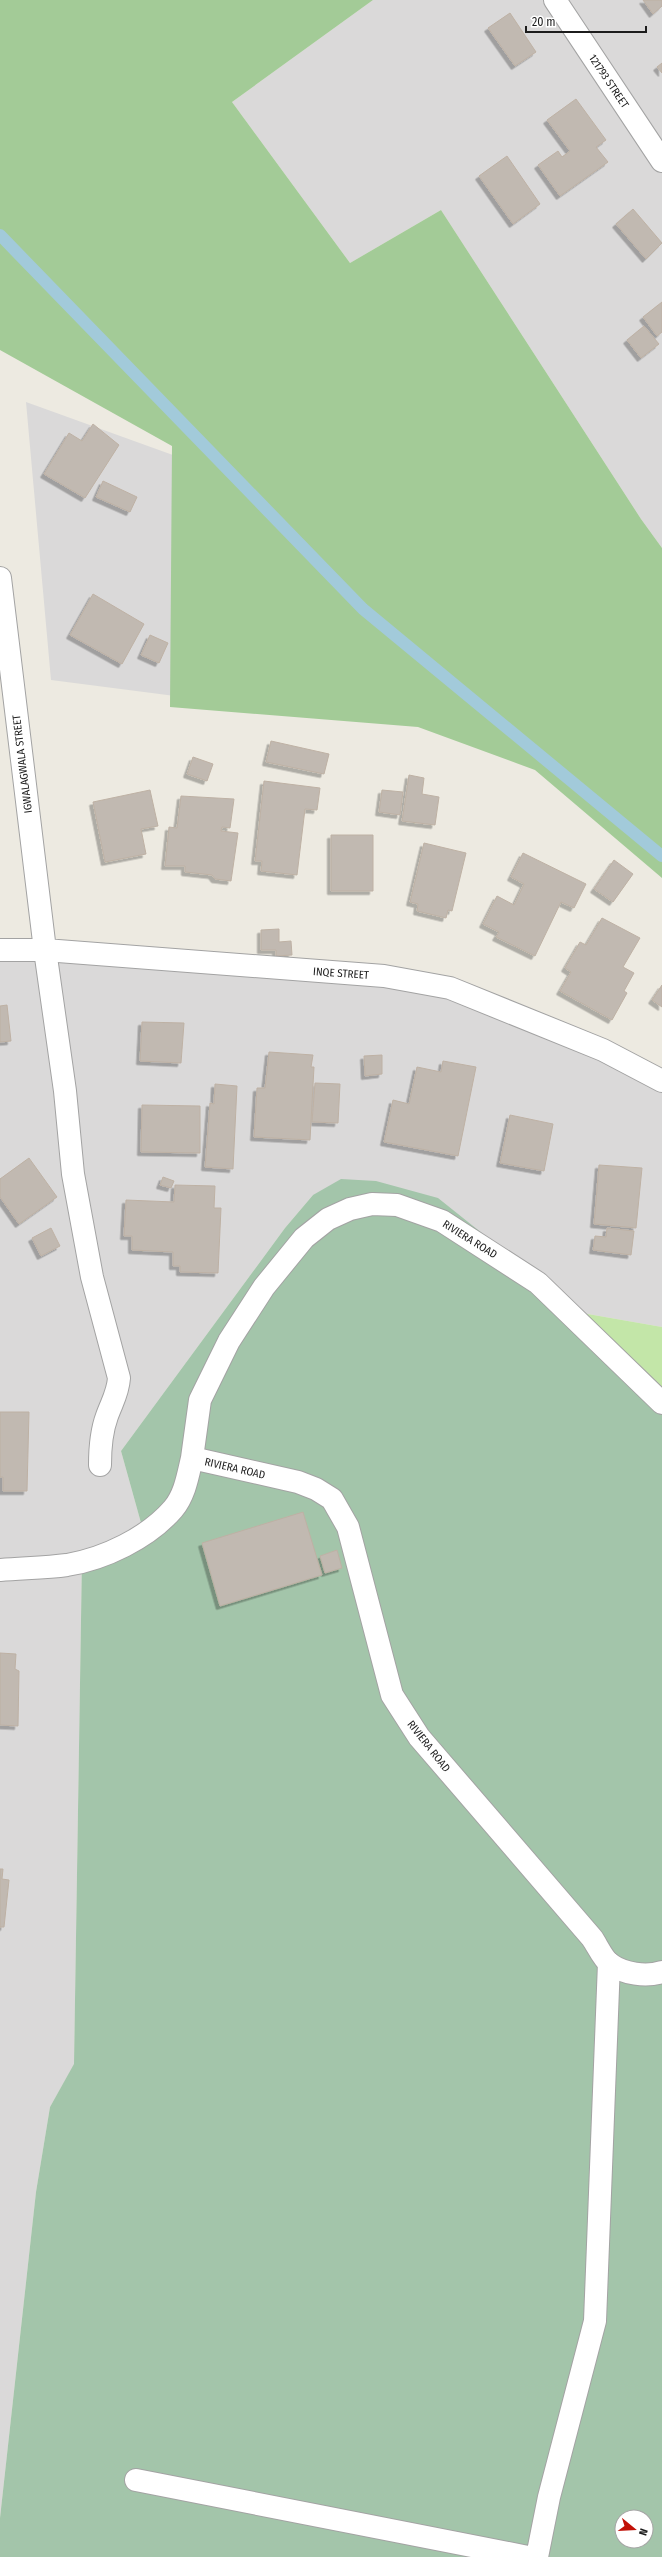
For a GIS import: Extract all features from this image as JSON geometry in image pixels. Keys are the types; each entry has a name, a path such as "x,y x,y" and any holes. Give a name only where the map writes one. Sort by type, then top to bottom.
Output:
{"street":[{"name":"121793 STREET","path":"555,0 662,161"},
{"name":"IGWALAGWALA STREET","path":"0,578 45,950 65,1091 73,1174 92,1276 119,1378 118,1392 107,1416 100,1443 100,1465"},
{"name":"INQE STREET","path":"0,950 45,950 384,976 450,988 603,1050 662,1081"},
{"name":"RIVIERA ROAD","path":"609,1963 592,1938 419,1737 392,1695 348,1527 332,1499 316,1489 298,1482 192,1458 200,1400 229,1341 264,1287 304,1238 328,1218 350,1209 372,1204 397,1205 442,1221 538,1283 662,1403"},
{"path":"0,1570 68,1565 107,1554 144,1534 174,1508 186,1484 192,1458"},
{"path":"537,2557 549,2497 596,2321 609,1963 650,1976 662,1972"},
{"path":"136,2480 528,2557"}],"shaded area":[{"path":"373,0 662,0 662,548 641,519 441,210 350,263 232,102"},
{"path":"26,402 195,463 175,696 51,680"},
{"path":"0,952 453,991 662,1081 662,1327 582,1313 313,1195 285,1228 121,1451 143,1530 82,1556 74,2065 50,2107 36,2192 0,2518"}],"green space":[{"path":"0,0 373,0 232,102 350,263 441,210 641,519 662,548 662,878 535,770 418,727 170,707 172,446 0,350"},
{"path":"341,1179 376,1181 438,1198 582,1313 662,1395 662,2557 0,2557 0,2518 36,2192 50,2107 74,2064 82,1556 143,1530 121,1451 285,1228 313,1195"},
{"path":"582,1313 662,1327 662,1395"}],"building":[{"path":"643,0 662,0 662,6 653,14"},
{"path":"510,13 536,52 515,66 488,28"},
{"path":"662,63 662,73 657,67"},
{"path":"576,99 606,140 596,147 608,162 560,196 538,165 558,151 562,157 570,151 547,120"},
{"path":"507,156 540,204 513,224 479,176"},
{"path":"633,209 662,243 646,259 616,224"},
{"path":"662,302 662,332 657,336 643,317"},
{"path":"644,326 659,344 641,358 627,340"},
{"path":"93,424 119,445 85,498 44,474 69,433 82,441"},
{"path":"103,481 137,497 130,512 96,497"},
{"path":"93,594 144,624 122,664 70,635"},
{"path":"150,635 168,643 159,663 141,655"},
{"path":"271,741 329,754 324,774 266,762"},
{"path":"193,757 213,764 207,781 187,774"},
{"path":"409,775 424,778 422,794 439,797 435,825 402,821"},
{"path":"264,781 320,788 317,810 305,809 297,875 261,871 262,861 255,861"},
{"path":"150,790 158,826 141,829 146,854 105,862 93,802"},
{"path":"382,790 403,792 400,815 379,812"},
{"path":"181,796 234,799 230,828 222,827 221,831 238,833 231,881 215,879 212,875 185,872 185,866 165,866 169,827 177,828"},
{"path":"331,835 373,835 373,891 331,891"},
{"path":"424,843 466,853 452,911 448,910 446,918 417,911 418,904 410,902"},
{"path":"523,853 586,884 574,908 561,902 535,956 496,937 499,932 483,924 497,896 514,905 524,884 511,877"},
{"path":"614,860 633,874 613,902 594,889"},
{"path":"602,918 640,938 623,967 634,973 624,991 627,993 612,1020 560,991 571,972 565,968 580,942 586,945"},
{"path":"279,929 279,942 291,941 292,955 276,956 276,950 261,950 261,930"},
{"path":"662,985 662,1007 652,1000"},
{"path":"7,1005 11,1041 0,1042 0,1006"},
{"path":"142,1022 184,1023 181,1063 140,1061"},
{"path":"269,1052 313,1055 311,1067 314,1067 310,1140 254,1137 257,1088 265,1088"},
{"path":"382,1055 382,1074 365,1076 364,1056"},
{"path":"443,1061 476,1067 458,1156 384,1142 393,1100 409,1104 417,1067 441,1072"},
{"path":"315,1083 340,1084 338,1123 312,1122"},
{"path":"215,1084 237,1086 233,1169 205,1167 210,1103 214,1104"},
{"path":"142,1105 200,1106 200,1153 141,1152"},
{"path":"510,1115 553,1124 544,1171 500,1163"},
{"path":"29,1158 57,1197 19,1224 0,1197 0,1179"},
{"path":"599,1165 642,1168 636,1228 594,1224"},
{"path":"163,1177 174,1181 171,1188 160,1185"},
{"path":"175,1185 215,1186 214,1208 221,1208 218,1273 180,1272 180,1266 173,1266 173,1252 132,1250 132,1236 124,1236 126,1200 174,1202"},
{"path":"51,1228 60,1246 41,1256 32,1238"},
{"path":"607,1228 634,1231 631,1255 593,1250 595,1236 606,1237"},
{"path":"0,1412 29,1412 27,1491 3,1491 3,1477 0,1477"},
{"path":"303,1512 322,1575 220,1606 202,1543"},
{"path":"337,1550 342,1568 325,1573 320,1556"},
{"path":"0,1653 16,1654 15,1669 19,1671 18,1726 0,1725"},
{"path":"0,1869 3,1869 2,1879 9,1880 4,1927 0,1927"}],"waterway":[{"path":"0,235 363,609 662,856"}]}
